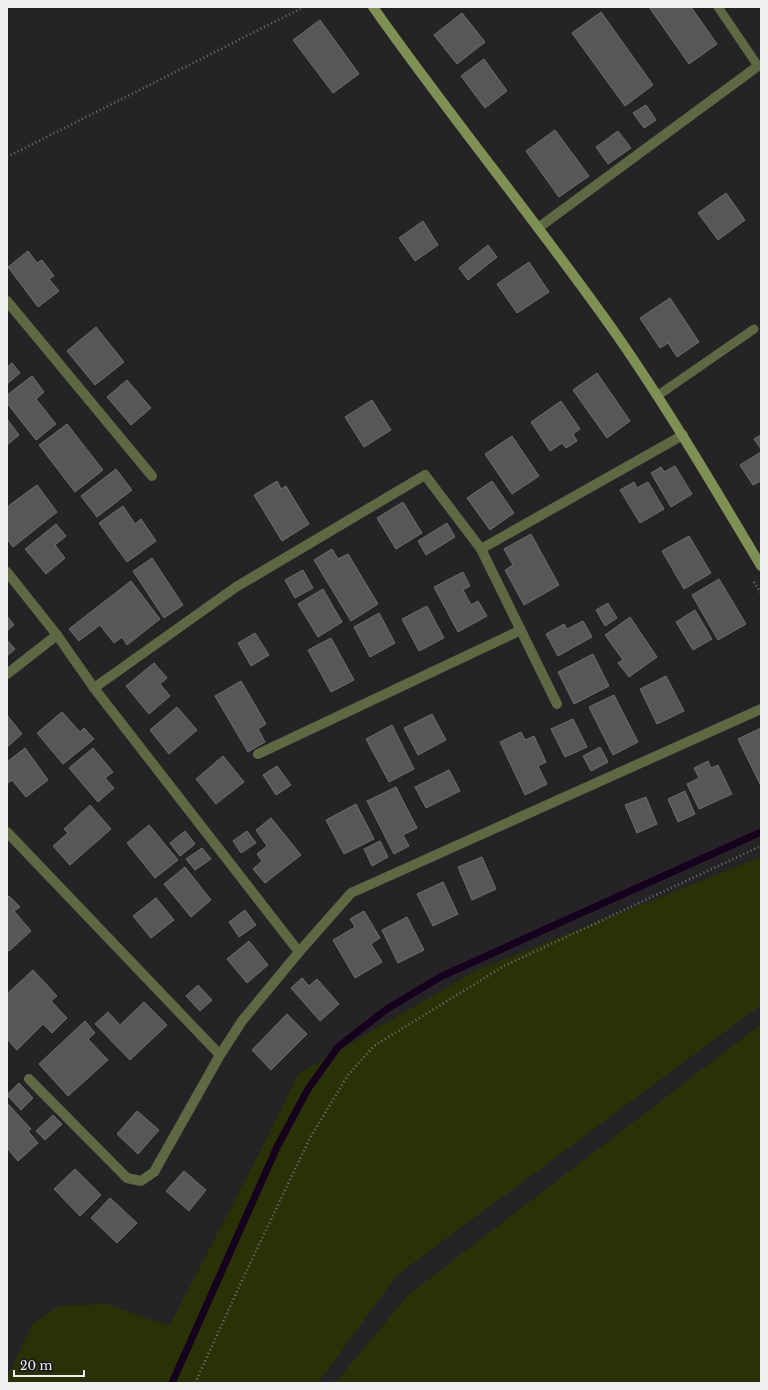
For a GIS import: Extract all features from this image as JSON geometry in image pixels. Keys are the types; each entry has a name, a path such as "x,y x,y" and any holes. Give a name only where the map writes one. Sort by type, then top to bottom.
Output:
{"street":[{"path":"373,7 409,59 538,228 616,334 683,435 761,566"},
{"path":"538,228 758,66"},
{"path":"7,301 11,313 152,476"},
{"path":"481,549 683,435"},
{"path":"94,688 236,587 425,475 481,549 557,704"},
{"path":"7,572 57,635 94,688 299,952"},
{"path":"258,754 521,630"},
{"path":"7,674 57,635"},
{"path":"30,1079 127,1178 141,1181 154,1172 220,1054 242,1021 299,952 351,894 761,709"},
{"path":"7,832 220,1054"}],"lane":[{"path":"718,7 758,66"},
{"path":"657,396 754,329"}],"path":[{"path":"7,157 304,7"},
{"path":"753,580 761,593"},
{"path":"195,1383 310,1138 348,1075 374,1046 504,966 761,846"}],"green space":[{"path":"761,857 761,1005 397,1275 318,1383 7,1383 7,1377 33,1323 59,1306 107,1304 169,1326 266,1140 298,1074 477,970"},
{"path":"761,1024 761,1383 335,1383 408,1295"}],"building":[{"path":"649,7 691,7 717,44 689,64"},
{"path":"601,12 653,85 625,106 572,33"},
{"path":"462,13 485,42 457,64 434,35"},
{"path":"320,20 359,74 333,93 293,40"},
{"path":"484,59 507,91 485,108 461,76"},
{"path":"646,105 656,120 644,128 633,113"},
{"path":"555,130 589,176 559,197 526,151"},
{"path":"618,131 631,148 608,164 596,147"},
{"path":"726,193 745,220 718,240 698,213"},
{"path":"423,221 438,245 415,261 399,238"},
{"path":"488,245 497,257 468,280 459,268"},
{"path":"28,251 37,263 42,260 54,276 49,279 59,291 38,307 8,267"},
{"path":"529,262 549,292 517,313 497,284"},
{"path":"670,298 699,342 677,357 668,343 660,348 640,318"},
{"path":"96,327 124,362 95,385 67,351"},
{"path":"12,363 20,373 7,384 7,367"},
{"path":"597,373 630,421 607,438 573,390"},
{"path":"32,376 44,392 36,399 56,424 36,440 7,403 7,395"},
{"path":"127,380 151,408 131,425 107,397"},
{"path":"372,400 391,430 364,447 345,417"},
{"path":"561,401 580,429 573,434 577,441 566,448 562,443 550,451 531,422"},
{"path":"7,419 19,435 7,445"},
{"path":"67,424 103,470 75,492 39,445"},
{"path":"761,435 761,449 754,439"},
{"path":"512,436 539,476 512,494 485,454"},
{"path":"761,452 761,481 753,485 740,465"},
{"path":"675,466 692,494 671,507 651,473 661,467 664,472"},
{"path":"116,469 132,490 97,517 81,496"},
{"path":"277,481 281,489 286,486 309,524 282,541 254,495"},
{"path":"492,481 514,513 490,530 467,498"},
{"path":"634,482 637,488 648,482 664,509 640,523 620,490"},
{"path":"37,485 57,512 13,547 7,539 7,507"},
{"path":"403,502 422,533 396,549 377,518"},
{"path":"123,506 135,524 141,519 156,541 127,562 99,523"},
{"path":"447,523 455,537 426,555 418,541"},
{"path":"56,524 66,536 55,545 65,558 46,574 25,549"},
{"path":"531,534 559,585 524,605 505,570 513,565 504,549"},
{"path":"689,536 711,573 684,589 662,551"},
{"path":"332,549 338,559 348,554 378,604 351,621 314,560"},
{"path":"152,558 183,605 164,618 133,571"},
{"path":"303,570 313,588 295,598 285,580"},
{"path":"463,572 470,586 463,590 471,605 478,601 487,616 458,632 434,587"},
{"path":"719,579 746,624 718,640 692,595"},
{"path":"131,581 160,619 127,645 122,637 114,643 100,625 79,641 69,629"},
{"path":"323,589 342,622 318,637 298,604"},
{"path":"608,603 617,618 605,626 596,610"},
{"path":"427,606 444,638 419,651 402,619"},
{"path":"695,610 712,639 693,650 676,622"},
{"path":"379,613 395,643 370,657 354,627"},
{"path":"7,616 14,625 7,631"},
{"path":"630,617 657,657 629,677 618,663 623,660 605,635"},
{"path":"583,621 592,637 558,656 546,634 564,624 567,629"},
{"path":"255,633 269,655 251,666 238,643"},
{"path":"331,638 354,680 331,692 308,650"},
{"path":"7,640 15,649 7,656"},
{"path":"593,654 609,686 574,704 558,672"},
{"path":"154,663 167,678 160,684 170,696 149,714 126,686"},
{"path":"666,676 684,711 657,724 640,689"},
{"path":"241,681 266,724 258,729 265,742 248,752 215,696"},
{"path":"614,695 638,742 613,755 589,707"},
{"path":"177,707 197,730 169,754 150,730"},
{"path":"62,712 80,732 84,728 94,739 63,764 37,733"},
{"path":"432,714 446,740 418,755 404,728"},
{"path":"7,715 22,734 7,747"},
{"path":"573,719 587,747 565,757 551,729"},
{"path":"392,725 414,769 389,782 366,739"},
{"path":"761,728 761,786 738,739"},
{"path":"521,732 525,740 534,736 546,762 538,766 547,784 525,795 500,742"},
{"path":"600,747 608,762 591,771 583,756"},
{"path":"25,748 48,780 26,797 12,780 8,783 7,782 7,762"},
{"path":"93,748 113,772 105,778 114,788 98,802 69,768"},
{"path":"223,756 244,782 216,804 196,779"},
{"path":"708,761 711,768 718,765 732,794 699,809 687,784 699,778 694,768"},
{"path":"277,766 291,785 276,795 263,775"},
{"path":"449,770 460,791 426,808 415,787"},
{"path":"396,787 417,828 403,835 409,846 394,854 367,801"},
{"path":"685,791 695,814 678,822 668,799"},
{"path":"646,797 657,824 637,833 625,805"},
{"path":"356,804 374,839 344,854 326,820"},
{"path":"90,805 111,829 70,865 53,846 68,833 64,829"},
{"path":"271,818 301,855 265,883 253,869 262,861 257,854 267,846 256,830"},
{"path":"149,825 178,860 155,878 127,843"},
{"path":"185,831 195,844 180,856 170,843"},
{"path":"247,831 256,843 241,853 233,841"},
{"path":"380,841 388,857 372,866 364,849"},
{"path":"202,848 211,859 195,870 186,859"},
{"path":"482,857 496,889 472,900 458,867"},
{"path":"185,867 211,900 191,917 164,884"},
{"path":"443,882 458,914 433,926 417,894"},
{"path":"9,896 20,907 14,911 31,931 9,951 7,949 7,898"},
{"path":"156,898 174,920 151,938 133,916"},
{"path":"245,910 256,925 239,937 229,922"},
{"path":"364,911 380,938 371,944 382,962 355,978 333,940 355,927 350,919"},
{"path":"407,917 424,950 398,963 382,930"},
{"path":"249,941 268,965 247,983 227,959"},
{"path":"33,970 57,996 51,1001 67,1018 52,1033 43,1024 17,1050 7,1039 7,994"},
{"path":"302,978 309,986 317,979 339,1004 320,1021 291,988"},
{"path":"198,985 212,1000 200,1011 186,996"},
{"path":"144,1002 167,1025 130,1060 95,1024 108,1012 120,1025"},
{"path":"287,1014 307,1034 271,1070 252,1050"},
{"path":"85,1021 95,1033 88,1039 108,1060 68,1096 39,1064"},
{"path":"19,1083 33,1098 21,1110 7,1095"},
{"path":"7,1103 31,1129 28,1131 38,1143 18,1161 7,1148"},
{"path":"137,1111 159,1130 138,1154 117,1134"},
{"path":"53,1115 62,1124 45,1140 36,1131"},
{"path":"75,1169 101,1195 80,1216 54,1189"},
{"path":"184,1171 206,1190 189,1211 166,1191"},
{"path":"110,1198 137,1223 117,1243 91,1218"}],"waterway":[{"path":"172,1383 277,1147 308,1089 338,1047 387,1009 442,976 761,832"}]}
